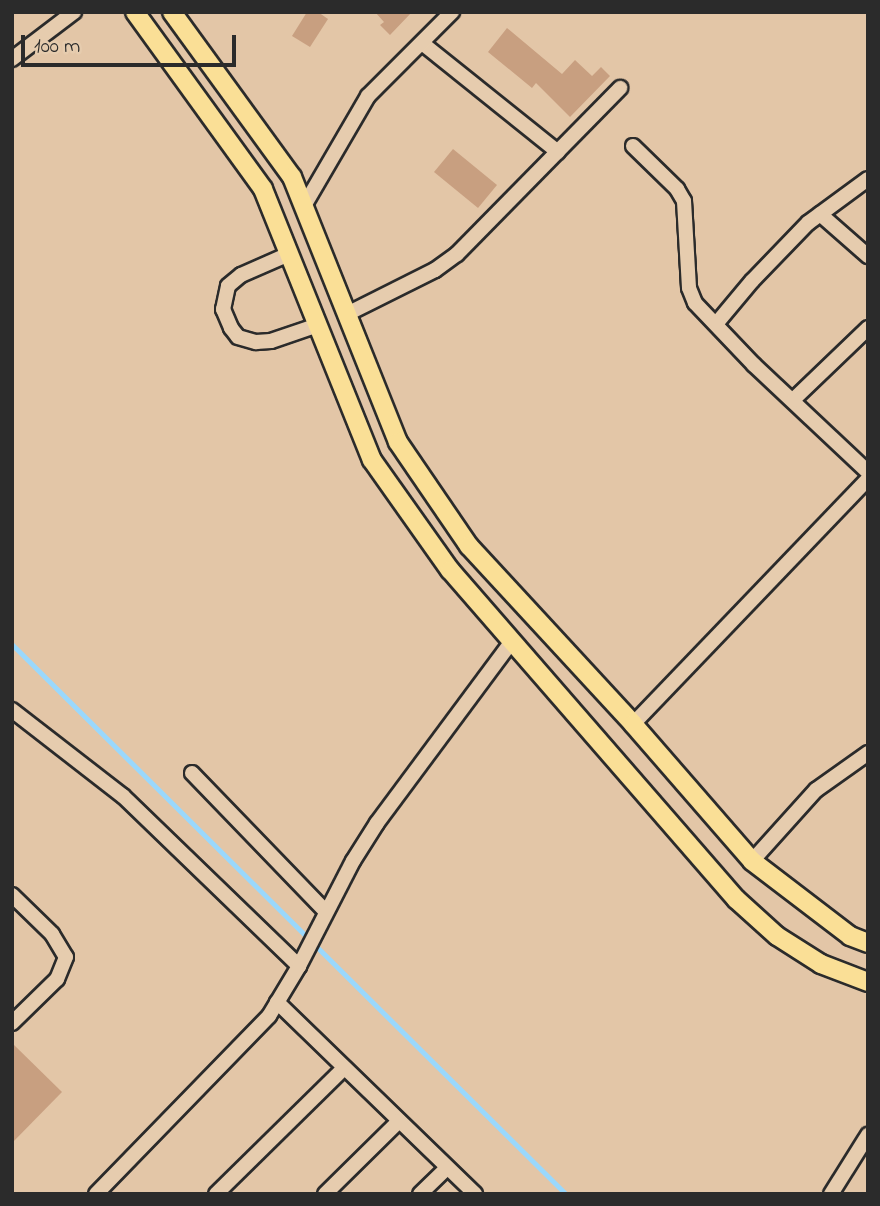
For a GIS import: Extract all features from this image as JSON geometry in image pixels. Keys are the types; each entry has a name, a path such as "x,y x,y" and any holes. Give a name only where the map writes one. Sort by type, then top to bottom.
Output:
{"main road":[{"path":"135,12 263,188 372,460 450,570 736,899 778,936 821,964 868,982"},
{"path":"172,12 292,177 398,442 469,546 633,724 752,861 850,936 868,943"},
{"path":"335,369 363,355"}],"street":[{"path":"304,206 360,107 452,12"},
{"path":"12,59 63,15"},
{"path":"422,43 558,152"},
{"path":"347,314 435,270 457,254 620,88"},
{"path":"634,146 677,189 684,201 689,288 695,303 868,472"},
{"path":"716,324 752,281 820,214 868,179"},
{"path":"820,214 868,256"},
{"path":"289,254 241,275 228,286 223,309 238,337 256,342 271,341 318,325"},
{"path":"793,400 868,328"},
{"path":"633,724 868,479"},
{"path":"96,1194 245,1042 277,1002 377,823 512,642"},
{"path":"12,710 123,796 299,966"},
{"path":"752,861 816,790 866,759"},
{"path":"192,773 326,912"},
{"path":"12,895 52,934 66,957 57,979 12,1023"},
{"path":"277,1002 475,1194"},
{"path":"216,1194 344,1068"},
{"path":"325,1194 399,1121"},
{"path":"831,1194 868,1135"},
{"path":"420,1194 447,1168"}],"building":[{"path":"307,12 318,12 328,19 310,47 292,36"},
{"path":"375,12 412,12 390,35 380,25 384,22"},
{"path":"507,28 562,74 575,60 592,76 601,67 610,76 570,117 536,83 532,88 488,52"},
{"path":"453,149 497,185 478,208 434,172"},
{"path":"12,1043 62,1092 12,1143"}],"waterway":[{"path":"12,644 566,1194"}]}
